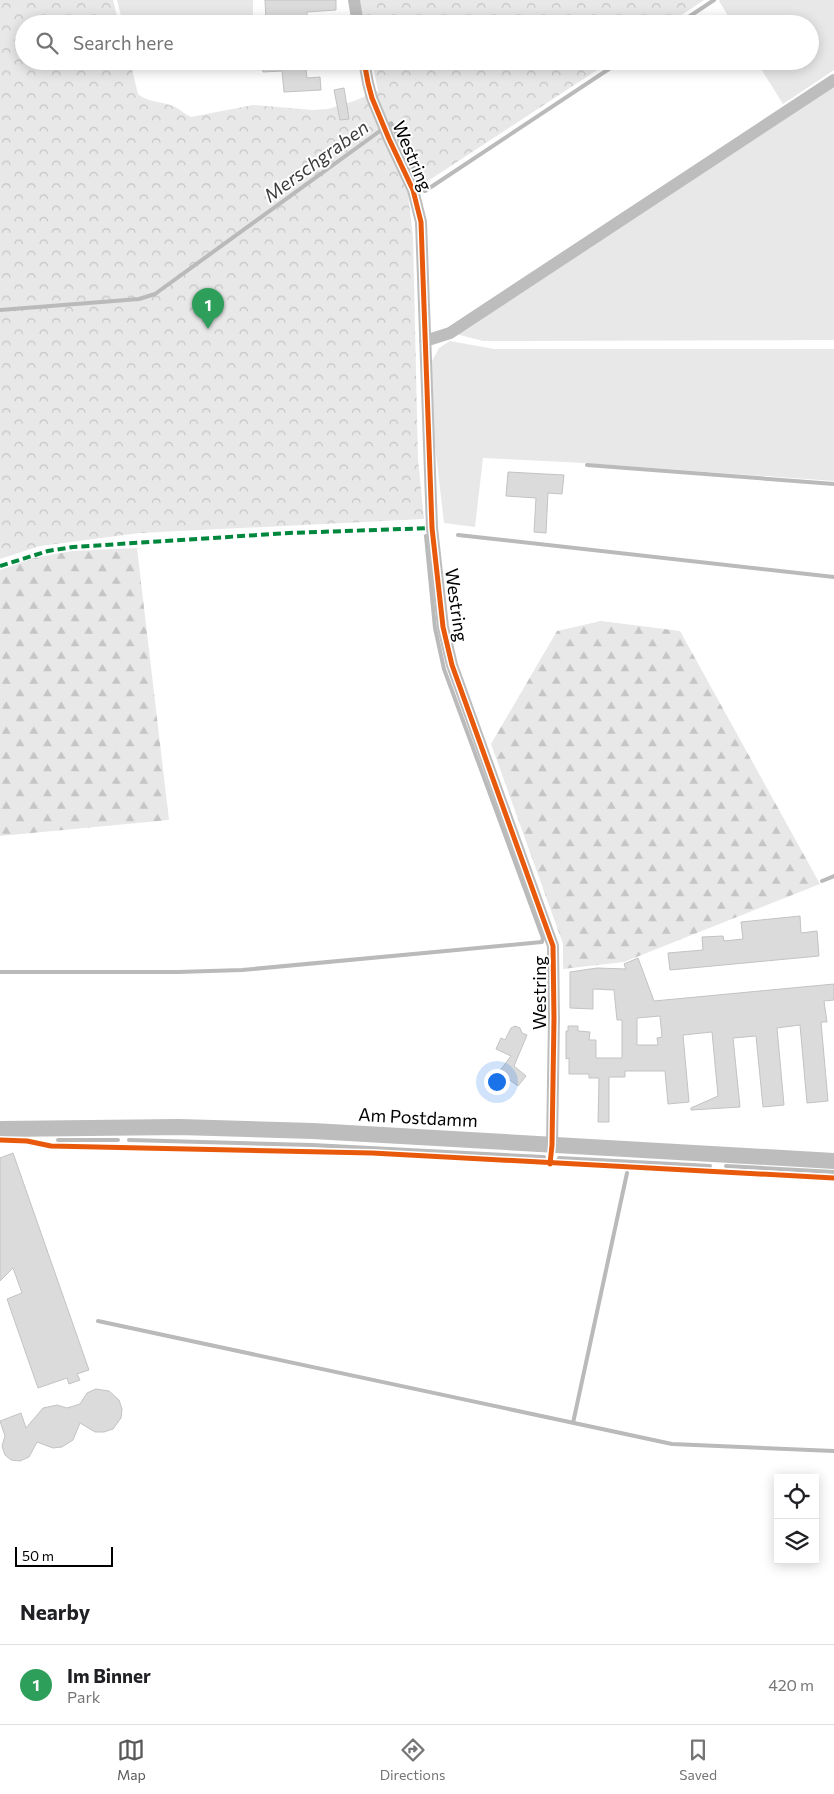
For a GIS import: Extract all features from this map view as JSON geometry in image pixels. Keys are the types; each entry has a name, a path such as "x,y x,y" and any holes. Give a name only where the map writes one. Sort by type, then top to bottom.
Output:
{"street":[{"path":"354,0 356,15"},
{"name":"Westring","path":"366,70 372,98 389,139 414,190 421,222 432,528 443,627 452,665 553,946 552,1145"},
{"path":"425,341 450,333 834,80"},
{"name":"Am Postdamm","path":"0,1130 198,1128 313,1131 834,1161"}],"green space":[{"path":"0,0 113,0 117,15 15,15 15,70 132,70 138,94 146,99 169,104 191,117 253,105 313,110 328,109 378,91 374,70 597,70 408,194 413,237 418,459 424,519 140,533 40,546 0,559"},
{"path":"117,0 253,0 253,15 121,15"},
{"path":"360,0 704,0 682,15 362,15"},
{"path":"834,0 834,70 783,104 762,70 819,70 819,15 728,15 719,1"},
{"path":"834,87 834,340 483,341 456,334"},
{"path":"450,341 494,349 834,349 834,481 584,463 483,458 475,527 444,523 434,437 431,363 439,348"},
{"path":"137,548 169,820 0,836 0,570 34,558 72,551"},
{"path":"601,621 680,631 820,884 624,962 563,969 563,944 491,744 557,631"}],"building":[{"path":"265,0 336,0 336,10 307,12 307,15 266,15"},
{"path":"263,70 306,70 307,78 320,77 321,90 284,92 282,71 263,72"},
{"path":"344,88 349,119 340,120 334,90"},
{"path":"508,472 564,475 562,494 548,493 546,533 534,532 536,498 506,496"},
{"path":"800,916 801,933 817,931 819,956 670,970 668,953 703,950 702,937 723,936 724,941 743,939 741,922"},
{"path":"638,958 654,1001 834,984 834,1000 824,1001 827,1022 821,1022 828,1101 807,1103 800,1025 777,1028 784,1105 763,1107 756,1036 733,1038 740,1107 691,1110 691,1108 718,1096 712,1032 683,1035 689,1102 668,1104 665,1071 625,1071 625,1077 609,1077 609,1122 598,1122 599,1078 589,1078 589,1074 569,1074 569,1058 566,1059 566,1031 568,1031 568,1026 578,1026 578,1031 590,1032 589,1040 596,1040 596,1058 622,1058 622,1020 617,1020 614,990 593,989 593,1009 570,1008 570,972 597,968 626,969 624,964","holes":["660,1016 662,1037 657,1038 658,1045 637,1045 637,1018"]},
{"path":"515,1026 527,1035 514,1066 526,1076 518,1086 499,1072 511,1056 496,1049 501,1038 505,1040 511,1028"},
{"path":"13,1153 89,1370 77,1374 80,1380 69,1384 67,1378 38,1388 7,1299 22,1293 13,1268 0,1281 0,1158"},
{"path":"96,1389 109,1391 119,1400 122,1409 121,1418 113,1429 95,1432 80,1423 73,1440 62,1447 53,1448 37,1442 29,1457 20,1461 11,1460 5,1455 2,1446 5,1436 0,1421 21,1413 26,1428 43,1408 57,1405 67,1408 80,1404 87,1393"}],"waterway":[{"name":"Merschgraben","path":"692,15 714,0"},
{"name":"Merschgraben","path":"0,310 139,299 155,294 391,123 425,191 607,70"},
{"path":"587,465 834,484"},
{"path":"458,535 834,577"},
{"path":"0,972 242,970 542,942 543,938 444,669 435,628 426,536"},
{"path":"822,881 834,876"},
{"path":"58,1140 118,1140"},
{"path":"129,1140 312,1145 544,1157"},
{"path":"559,1158 710,1166"},
{"path":"726,1166 834,1172"},
{"path":"573,1423 627,1173"},
{"path":"98,1321 672,1444 834,1451"}],"marked path":[{"path":"0,566 48,551 73,547 289,533 432,528"}],"cycle path":[{"path":"366,70 372,98 413,190 421,222 432,528 443,627 452,665 553,946 554,1018 550,1164"},
{"path":"0,1140 27,1141 51,1146 372,1153 834,1178"}],"place":[{"name":"Im Binner","path":"208,329"}]}
